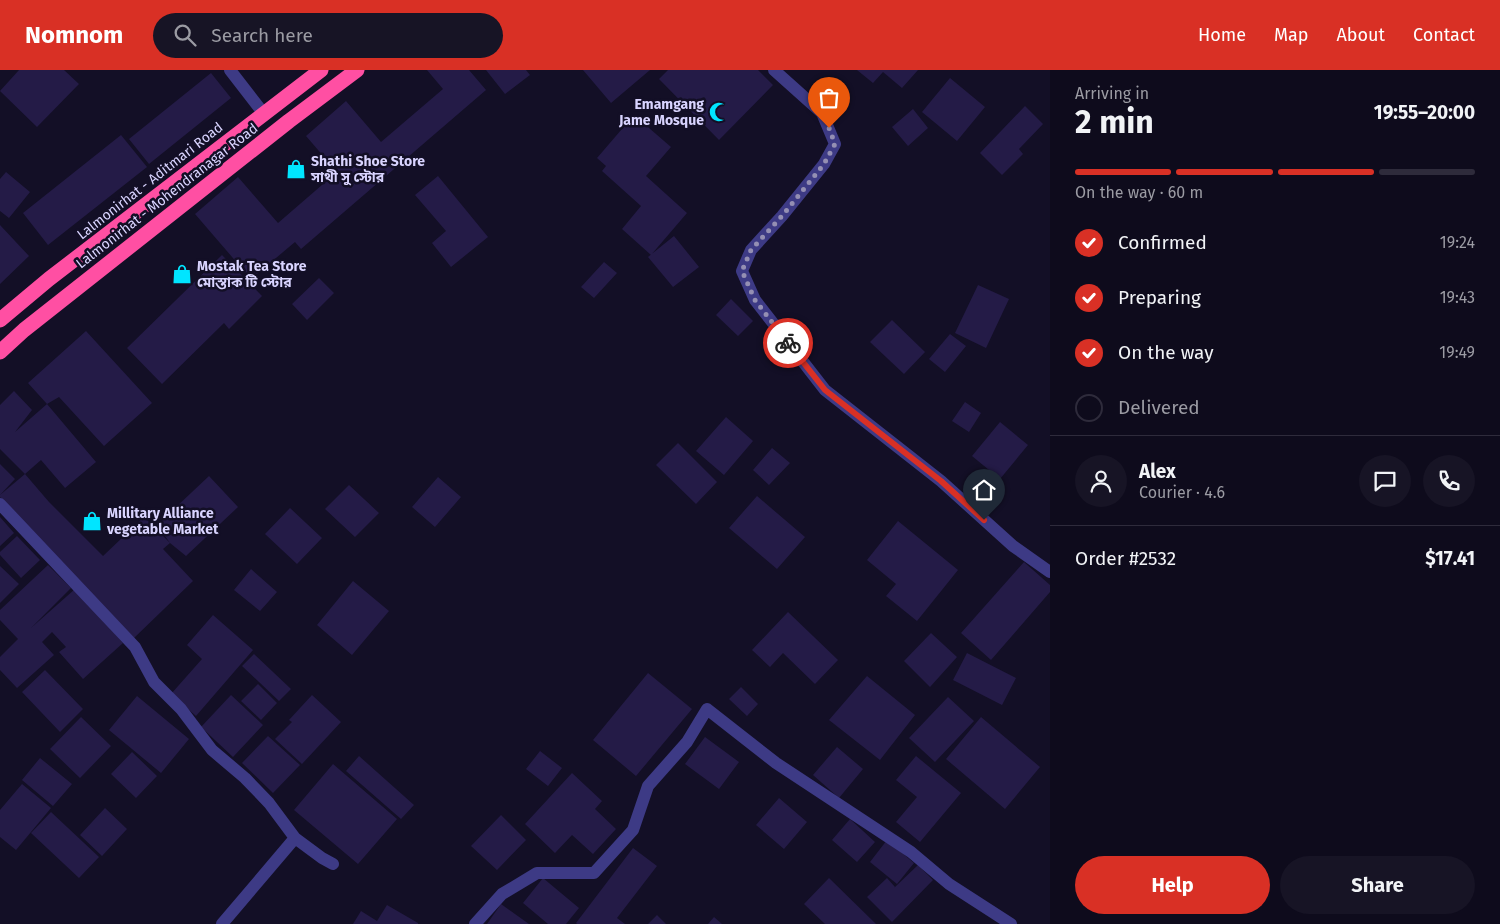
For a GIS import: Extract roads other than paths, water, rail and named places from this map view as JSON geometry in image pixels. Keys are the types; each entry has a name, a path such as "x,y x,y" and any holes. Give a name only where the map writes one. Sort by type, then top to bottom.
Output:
{"highway":[{"name":"Lalmonirhat - Aditmari Road","path":"0,320 321,70"},
{"name":"Lalmonirhat - Mohendranagar Road","path":"0,352 24,330 356,70"}],"street":[{"path":"230,70 264,114"},
{"path":"774,70 822,113 835,144 824,164 782,216 751,250 742,271 755,300 825,390 941,481 1014,546 1050,572"},
{"path":"0,504 135,647 154,682 181,709 212,750 245,778 269,803 296,838 322,858 334,864"},
{"path":"475,924 502,894 537,873 594,873 633,830 648,786 687,742 707,709 776,764 911,852 949,884 1011,924"},
{"path":"222,924 296,838"}],"place":[{"name":"Emamgang Jame Mosque","path":"719,112"},
{"name":"Shathi Shoe Store সাথী সু স্টোর","path":"296,169"},
{"name":"Mostak Tea Store মোস্তাক টি স্টোর","path":"182,274"},
{"name":"Millitary Alliance vegetable Market","path":"92,521"}]}
